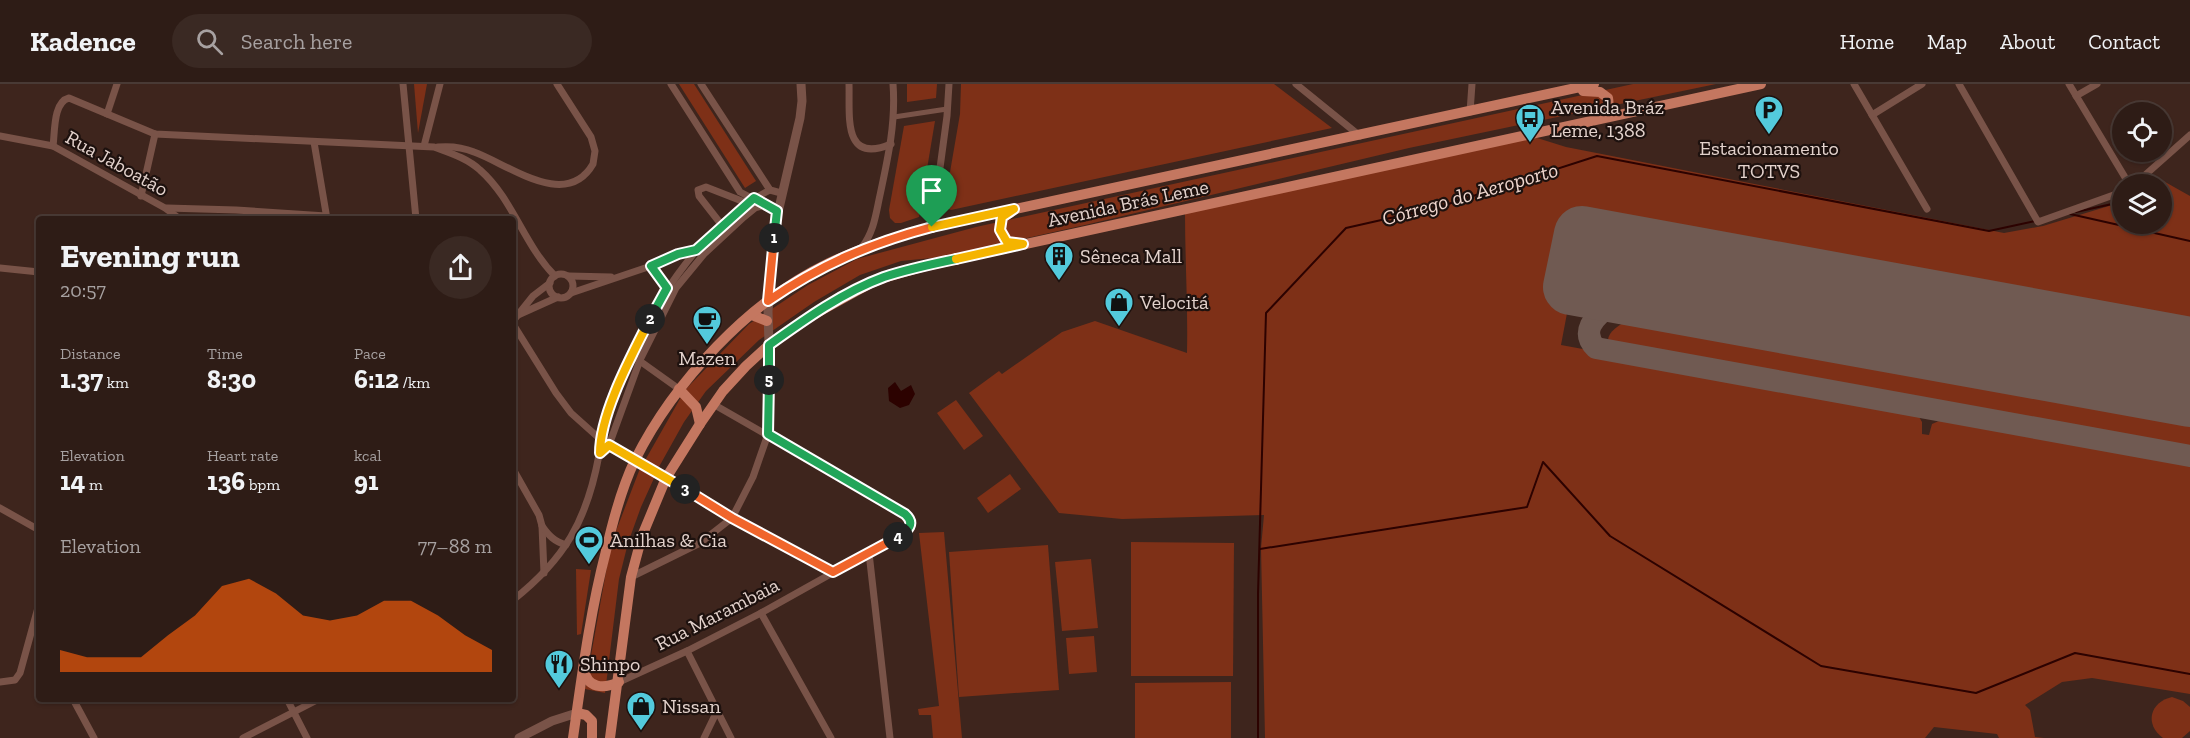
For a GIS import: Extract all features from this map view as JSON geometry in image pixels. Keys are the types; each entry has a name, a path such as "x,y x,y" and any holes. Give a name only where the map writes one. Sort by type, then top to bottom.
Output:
{"main road":[{"name":"Avenida Brás Leme","path":"573,738 593,604 614,517 635,461 679,389 711,352 768,301 830,263 889,240 932,227 1594,84"},
{"name":"Avenida Brás Leme","path":"610,738 631,577 642,536 666,478 713,404 738,374 769,345 845,296 883,278 929,265 1761,84"},
{"path":"1562,91 1593,91 1606,95 1609,105 1603,116 1580,124"},
{"path":"1014,209 1002,217 1000,230 1007,242 1023,244"},
{"path":"752,315 767,321"},
{"path":"679,389 696,407 700,424"},
{"path":"584,663 586,678 592,685 609,686 619,682"},
{"path":"577,713 590,717 593,727 592,738"}],"street":[{"path":"107,114 117,84"},
{"path":"403,84 416,216"},
{"path":"424,146 440,84"},
{"path":"53,146 59,105 64,99 69,98 155,134 455,147 474,152 532,180 549,185 566,184 581,178 593,164 594,145 557,84"},
{"path":"671,84 740,192 750,200"},
{"path":"701,84 770,190"},
{"path":"631,577 700,543 732,518 753,477 768,434 768,301 777,211 800,118 801,84"},
{"path":"849,84 850,131 853,138 864,148 881,148 891,144"},
{"path":"859,251 869,238 873,227 891,144 894,117 893,84"},
{"path":"932,227 949,84"},
{"path":"1296,84 1360,136"},
{"path":"1470,112 1472,84"},
{"path":"1854,84 1927,209"},
{"path":"1872,116 1922,84"},
{"path":"1959,84 2037,222 2112,196"},
{"path":"2069,84 2123,174"},
{"path":"2076,96 2097,84"},
{"path":"894,117 947,109"},
{"path":"141,196 155,134"},
{"path":"2146,174 2190,135"},
{"name":"Rua Jaboatão","path":"0,136 53,146 176,216"},
{"path":"314,142 326,216"},
{"path":"434,147 469,162 487,177 497,188 514,216"},
{"path":"725,229 699,196 700,188 706,187 750,200 777,211"},
{"path":"600,453 609,445 640,360 670,290 750,200 770,190 782,192"},
{"path":"516,597 544,573 566,545 580,519 600,453 600,439 615,394 631,356 670,290 696,250 752,210 765,205"},
{"path":"165,208 236,210 304,216"},
{"path":"516,219 540,259 555,276"},
{"path":"516,319 558,297 567,296 651,266 678,254 696,250 704,254"},
{"path":"651,266 670,290"},
{"path":"0,268 36,272"},
{"path":"516,319 533,296 550,283 555,276 564,274 617,278"},
{"path":"569,276 573,284 571,293"},
{"path":"550,283 551,292 558,297"},
{"path":"516,322 556,393 571,413 600,439 732,518 833,572"},
{"path":"631,356 640,360 679,389"},
{"path":"713,404 768,434"},
{"name":"Rua Marambaia","path":"619,682 687,651 761,613 909,529 911,521 905,514 768,434"},
{"path":"516,474 539,514 542,526 544,573"},
{"path":"0,508 36,528"},
{"path":"542,526 556,542 566,545"},
{"path":"869,553 890,738"},
{"path":"761,613 831,738"},
{"path":"0,682 12,682 18,678 36,629"},
{"path":"687,651 731,738"},
{"path":"75,702 94,738"},
{"path":"288,702 307,738"},
{"path":"243,738 313,702"},
{"path":"704,738 717,711"},
{"path":"519,738 552,721 577,713"}],"shaded area":[{"path":"414,84 427,84 418,133"},
{"path":"679,84 694,84 756,181 745,188"},
{"path":"907,84 937,84 936,98 907,102"},
{"path":"961,84 1274,84 1332,128 951,210 944,207 960,114"},
{"path":"1633,84 1716,84 1409,148 942,257 901,261 860,275 814,302 759,340 706,391 684,422 660,465 628,543 619,579 605,693 585,689 611,544 639,471 685,390 749,324 808,285 857,259 976,227"},
{"path":"935,121 919,217 895,223 890,218 889,210 904,126"},
{"path":"1534,137 1566,147 2004,233 2043,226 2112,205 2112,234 2172,234 2172,186 2190,196 2190,345 1582,234 1561,345 1915,410 1922,422 1922,434 1929,435 1932,424 1948,417 2190,460 2190,694 2092,678 2062,682 2025,705 2030,710 2035,737 2044,738 1999,738 1997,734 1934,727 1925,738 1265,738 1261,548 1264,515 1122,519 1059,513 969,393 999,371 1002,374 1062,332 1095,321 1187,353 1185,213"},
{"path":"1667,307 1681,307 2190,399 2190,451 1616,347 1608,341 1610,335 1622,323 1641,314"},
{"path":"895,382 901,391 911,385 915,394 909,405 900,408 889,401 888,388"},
{"path":"956,400 983,436 964,450 937,413"},
{"path":"1010,474 1021,489 988,513 977,498"},
{"path":"944,532 962,738 933,738 931,715 919,715 918,709 939,706 919,533"},
{"path":"1131,542 1234,543 1233,676 1131,676"},
{"path":"1048,545 1059,690 959,697 949,552"},
{"path":"1091,559 1098,628 1062,631 1055,562"},
{"path":"576,569 591,570 581,634 577,635"},
{"path":"1094,636 1097,672 1069,674 1066,638"},
{"path":"1231,682 1231,738 1135,738 1135,683"},
{"path":"2172,697 2183,701 2190,707 2190,731 2182,738 2163,738 2153,726 2154,708"}],"waterway":[{"name":"Córrego do Aeroporto","path":"1258,738 1258,594 1266,313 1346,228 1439,207 1597,156 1989,231 2035,221"},
{"name":"Córrego do Aeroporto","path":"2076,212 2112,204"},
{"path":"2070,214 2190,241"},
{"path":"1260,549 1527,507 1543,462 1610,536 1821,666 1976,693 2075,653 2190,674"}],"taxiway":[{"path":"1703,281 1666,281 1626,296 1599,314 1591,325 1589,336 1596,348 2190,456"}],"runway":[{"path":"2190,345 1582,234 1571,287 2190,399"}],"place":[{"name":"Estacionamento TOTVS","path":"1769,136"},
{"name":"Avenida Bráz Leme, 1388","path":"1530,144"},
{"name":"Sêneca Mall","path":"1059,282"},
{"name":"Velocitá","path":"1119,328"},
{"name":"Mazen","path":"707,346"},
{"name":"Anilhas & Cia","path":"589,566"},
{"name":"Shinpo","path":"559,690"},
{"name":"Nissan","path":"641,732"}],"route":[{"path":"754,198 777,211 768,301 830,263 889,240 932,227 1014,209 1002,217 1000,233 1007,242 1023,244 883,278 809,317 769,345 768,434 905,514 911,521 911,525 904,533 833,572 732,518 609,445 600,453 600,439 615,394 631,356 667,288 651,266 678,254 696,250 754,198"}]}
